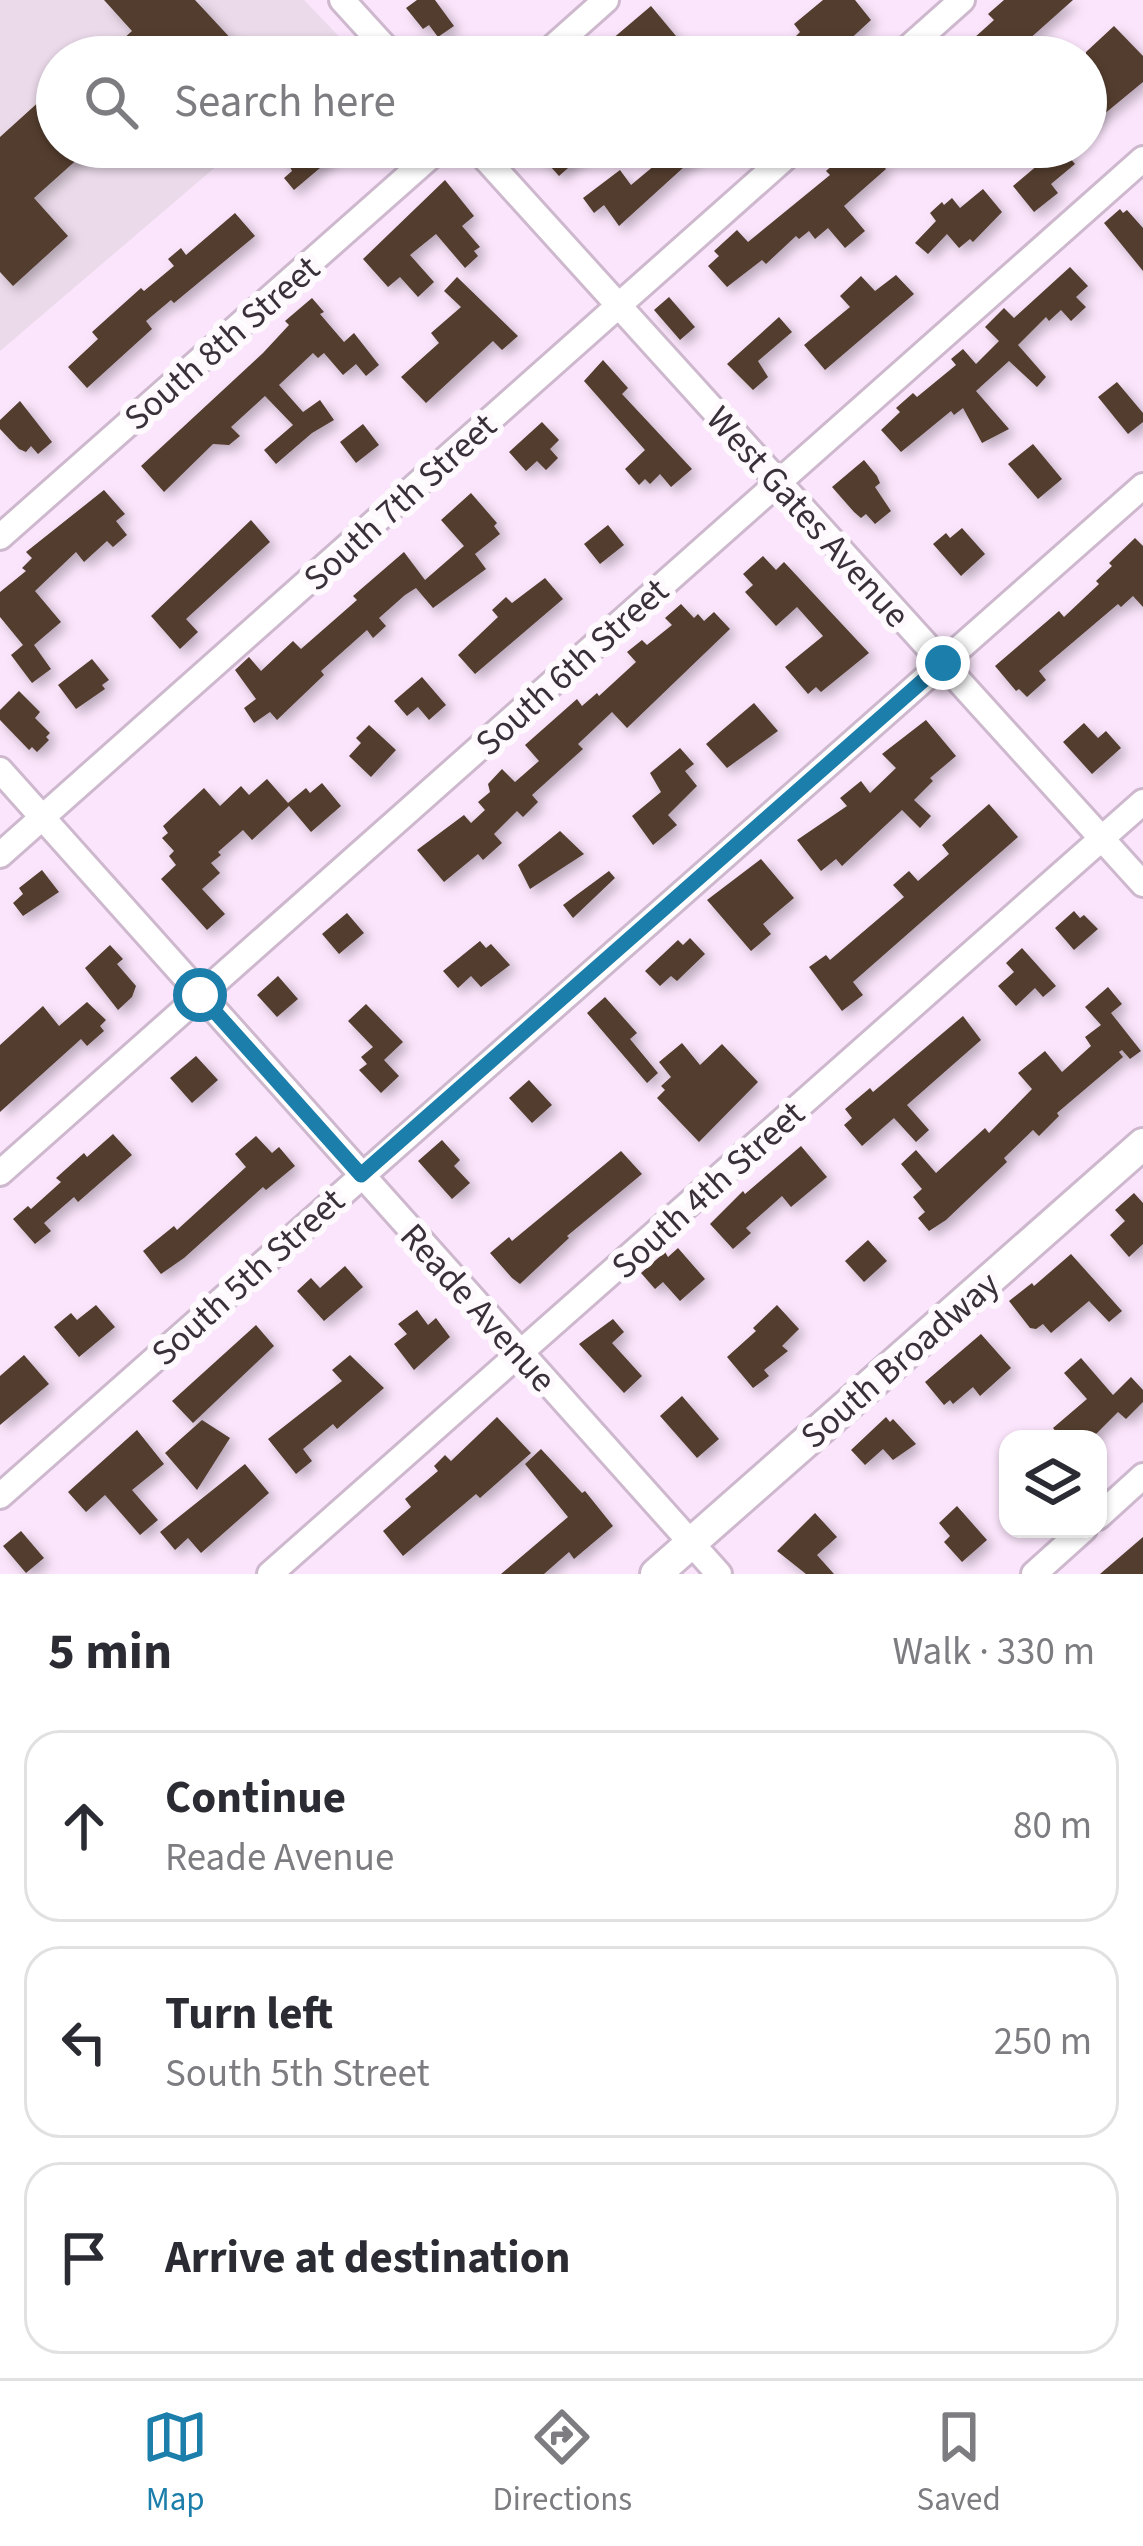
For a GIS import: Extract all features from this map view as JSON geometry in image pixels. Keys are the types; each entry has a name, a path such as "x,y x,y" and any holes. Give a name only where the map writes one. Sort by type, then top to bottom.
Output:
{"street":[{"path":"342,0 375,36"},
{"path":"566,36 606,0"},
{"path":"922,36 962,0"},
{"name":"South 6th Street","path":"0,1173 1143,158"},
{"name":"South 8th Street","path":"0,537 417,168"},
{"name":"West Gates Avenue","path":"495,168 1143,884"},
{"name":"South 7th Street","path":"0,855 773,168"},
{"name":"South 5th Street","path":"0,1496 1143,486"},
{"name":"Reade Avenue","path":"0,770 719,1574"},
{"name":"South 4th Street","path":"270,1574 1143,802"},
{"name":"South Broadway","path":"656,1574 1143,1144"},
{"path":"1107,1508 1143,1476"},
{"path":"1034,1574 1074,1538"}],"shaded area":[{"path":"0,0 304,0 339,36 36,36 36,168 214,168 0,351"}],"building":[{"path":"104,0 195,0 228,36 126,36 132,31"},
{"path":"417,0 435,0 454,26 437,36 429,25 423,29 406,8"},
{"path":"823,0 855,0 871,20 854,36 796,36 800,32 794,24"},
{"path":"1004,0 1073,0 1033,36 976,36 994,20 988,14"},
{"path":"651,6 676,36 616,36"},
{"path":"1114,26 1143,56 1143,82 1107,112 1107,36 1103,36"},
{"path":"36,104 36,168 68,168 34,198 68,236 13,286 0,272 0,137"},
{"path":"320,168 294,190 284,178 292,171"},
{"path":"651,168 683,168 619,226 604,205 594,213 583,198 620,170 631,185"},
{"path":"1034,168 1070,168 1051,184 1058,193 1034,212 1013,186"},
{"path":"886,169 844,206 865,231 845,248 828,228 815,239 809,231 799,239 796,236 766,264 762,260 727,287 708,266 719,256 714,251 737,230 748,242 830,175 826,171"},
{"path":"445,180 474,216 462,226 480,247 474,251 478,256 465,268 436,234 410,255 434,282 418,297 400,277 388,287 363,259"},
{"path":"983,189 1002,212 973,242 970,239 959,248 947,234 928,254 915,243 936,221 930,213 942,202 952,198 960,208"},
{"path":"1120,209 1127,210 1143,228 1143,271 1104,223"},
{"path":"235,213 255,236 146,321 152,329 87,388 68,367 98,339 92,332 174,266 168,259 181,248 186,255"},
{"path":"1070,267 1088,286 1076,297 1086,307 1071,321 1061,310 1049,321 1046,317 1018,345 1046,377 1037,387 1009,361 976,391 1009,429 982,443 963,408 954,415 951,411 901,452 881,430 900,412 896,408 956,365 951,359 963,349 976,364 999,341 985,327 1004,308 1014,318"},
{"path":"896,275 914,294 825,370 804,345 850,307 840,296 861,276 875,291"},
{"path":"457,277 518,336 502,350 493,341 426,403 401,377 439,343 431,333 461,307 444,291"},
{"path":"669,297 695,327 680,340 654,310"},
{"path":"312,298 344,342 354,333 379,365 366,376 356,364 343,375 324,353 318,358 313,353 279,385 303,412 320,400 334,420 276,464 264,450 293,425 265,396 231,427 240,436 229,445 213,444 164,492 141,466 263,353 289,325 285,321"},
{"path":"779,317 792,332 758,361 768,377 753,390 727,364"},
{"path":"603,360 628,388 622,394 692,469 671,487 660,474 650,484 645,479 639,485 625,469 645,450 584,381"},
{"path":"1117,382 1143,413 1143,422 1128,434 1098,397"},
{"path":"20,401 52,442 38,454 31,446 26,452 19,449 0,429 0,420"},
{"path":"542,422 559,440 550,449 558,458 546,470 537,461 526,471 509,452"},
{"path":"363,424 379,445 356,463 340,442"},
{"path":"1033,444 1062,479 1038,499 1008,464"},
{"path":"864,460 877,476 880,483 875,487 891,511 875,524 866,514 861,518 854,512 832,487"},
{"path":"104,490 125,514 116,521 127,535 113,547 107,541 84,562 76,552 35,591 61,622 34,645 51,669 32,683 11,655 23,645 0,617 0,592 26,571 22,568 32,558 26,552"},
{"path":"471,493 497,523 494,526 500,534 475,554 486,569 433,608 416,588 405,595 379,618 386,626 373,638 367,630 277,720 270,712 254,723 244,708 256,699 235,670 249,657 261,671 293,641 301,649 404,552 425,580 464,546 441,520"},
{"path":"251,520 270,542 186,619 198,632 180,649 151,616"},
{"path":"608,525 624,545 600,564 584,544"},
{"path":"962,528 985,554 961,576 933,544"},
{"path":"1135,538 1143,546 1143,607 1133,596 1121,607 1118,604 1039,671 1046,680 1027,697 1016,691 995,666 1059,611 1064,617 1099,584 1096,581 1112,566 1109,563"},
{"path":"763,556 776,570 784,562 869,653 821,692 816,687 808,694 785,667 823,636 797,607 776,626 745,592 753,585 743,574"},
{"path":"545,578 563,599 475,674 458,655 498,617 492,610 506,597 512,603"},
{"path":"681,604 704,621 714,612 730,629 627,728 612,712 578,744 583,749 532,795 538,802 523,817 517,811 494,834 502,843 483,860 478,854 444,882 417,850 464,815 471,823 485,810 478,802 490,792 488,784 502,769 515,782 539,761 525,745 577,699 582,706 599,696 636,662 627,652 642,640 647,645 672,625 665,618"},
{"path":"92,659 109,680 102,685 105,689 76,709 58,685"},
{"path":"422,677 446,705 429,720 418,707 407,716 394,701"},
{"path":"19,691 40,712 35,718 50,733 37,752 32,747 29,750 0,720 0,710"},
{"path":"754,703 778,731 727,768 706,744"},
{"path":"926,720 956,756 930,778 933,781 914,800 931,816 920,828 902,810 842,866 836,859 821,871 797,840 847,806 840,798 861,781 870,793 896,768 882,754"},
{"path":"1084,723 1098,738 1106,731 1121,748 1092,774 1063,742"},
{"path":"369,725 396,750 371,777 349,756 361,743 356,738"},
{"path":"680,748 694,764 685,771 697,786 668,815 677,825 653,845 632,816 661,792 650,773"},
{"path":"267,779 288,803 306,788 310,793 322,783 341,806 311,832 289,806 252,840 243,830 218,852 221,855 211,863 220,873 202,889 225,914 207,930 161,879 176,865 169,856 174,851 162,838 168,833 163,826 204,788 220,806 241,786 249,795"},
{"path":"989,804 1018,837 853,982 863,995 842,1011 809,967 826,955 830,960 904,897 893,885 909,871 918,881 949,854 942,845"},
{"path":"560,831 584,854 530,889 518,865"},
{"path":"761,859 794,898 763,924 771,934 751,951 707,900"},
{"path":"42,870 59,892 23,916 13,903 23,894 19,888"},
{"path":"609,871 615,878 573,918 563,905"},
{"path":"1074,911 1098,929 1074,950 1055,928"},
{"path":"347,913 364,933 339,954 322,934"},
{"path":"690,938 705,954 677,981 671,976 660,986 645,971 678,940 683,945"},
{"path":"480,941 486,948 491,944 510,965 481,987 471,976 458,988 443,971"},
{"path":"110,945 123,959 117,964 136,986 118,1010 85,968"},
{"path":"1022,948 1056,986 1043,997 1035,988 1016,1006 998,986 1014,972 1006,963"},
{"path":"278,976 298,999 277,1017 257,995"},
{"path":"1108,987 1122,1004 1111,1013 1141,1051 1130,1059 1119,1052 1123,1057 1057,1113 1039,1136 1033,1130 1004,1158 1007,1162 929,1231 918,1218 925,1212 913,1197 922,1189 901,1164 916,1150 936,1173 985,1128 989,1133 1032,1089 1018,1073 1045,1051 1062,1072 1091,1046 1085,1037 1101,1025 1085,1007"},
{"path":"605,997 637,1033 630,1039 658,1073 647,1083 587,1013"},
{"path":"87,1002 106,1020 100,1026 104,1031 87,1046 81,1039 0,1112 0,1045 43,1006 59,1026"},
{"path":"366,1004 403,1042 384,1060 399,1076 381,1093 359,1070 367,1064 361,1057 373,1047 348,1021"},
{"path":"963,1016 981,1040 907,1105 929,1130 916,1142 894,1118 862,1146 844,1125 852,1118 845,1109 870,1088 873,1092"},
{"path":"682,1043 700,1065 722,1044 758,1082 699,1142 657,1098 671,1077 659,1062"},
{"path":"196,1056 218,1080 192,1103 170,1078"},
{"path":"529,1080 552,1105 532,1123 509,1098"},
{"path":"113,1134 132,1155 78,1202 74,1197 44,1223 51,1231 35,1244 13,1219 61,1182 56,1178 84,1153 87,1157"},
{"path":"256,1136 272,1153 279,1147 295,1166 266,1190 263,1187 161,1274 143,1251 174,1226 177,1230 246,1167 235,1154"},
{"path":"442,1140 460,1160 454,1166 470,1183 452,1199 418,1161"},
{"path":"801,1146 827,1177 791,1207 782,1196 746,1228 751,1233 733,1249 710,1224"},
{"path":"621,1151 642,1174 567,1236 520,1284 512,1278 490,1253 509,1237 512,1241"},
{"path":"1134,1193 1143,1203 1143,1244 1129,1257 1110,1235 1125,1221 1115,1210"},
{"path":"868,1240 887,1261 864,1282 845,1261"},
{"path":"678,1248 705,1279 680,1301 663,1282 655,1289 641,1273 665,1252 668,1257"},
{"path":"1071,1254 1122,1311 1109,1322 1089,1301 1051,1333 1043,1324 1030,1328 1009,1301"},
{"path":"345,1266 363,1287 324,1321 297,1291 311,1278 320,1288"},
{"path":"96,1305 115,1327 79,1357 54,1327 71,1313 77,1320"},
{"path":"777,1305 799,1329 782,1346 788,1351 764,1370 769,1376 753,1388 727,1357"},
{"path":"417,1310 428,1325 436,1318 450,1337 414,1370 394,1344 407,1334 398,1324"},
{"path":"613,1319 624,1332 612,1343 642,1376 624,1393 579,1344"},
{"path":"256,1325 274,1346 193,1423 172,1401"},
{"path":"981,1334 1011,1368 980,1396 973,1387 953,1404 950,1400 944,1405 925,1382"},
{"path":"24,1355 49,1384 0,1425 0,1376"},
{"path":"350,1355 384,1388 337,1429 333,1424 303,1449 312,1461 296,1474 268,1439 342,1381 332,1370"},
{"path":"1081,1358 1113,1395 1131,1377 1143,1390 1143,1402 1126,1419 1118,1412 1100,1430 1055,1430 1087,1399 1064,1373"},
{"path":"682,1396 719,1439 697,1458 660,1416"},
{"path":"497,1417 531,1453 403,1556 383,1531 411,1507 405,1499 438,1471 434,1466 445,1455 451,1461"},
{"path":"886,1417 916,1444 893,1460 883,1449 865,1465 851,1450"},
{"path":"202,1420 230,1438 197,1490 165,1453"},
{"path":"137,1430 164,1464 132,1490 158,1520 140,1535 105,1495 86,1512 68,1492"},
{"path":"541,1449 613,1526 574,1559 569,1552 544,1574 501,1574 568,1517 525,1464"},
{"path":"245,1464 269,1493 201,1553 188,1538 175,1550 160,1532"},
{"path":"957,1506 987,1540 962,1562 944,1542 950,1536 939,1523"},
{"path":"815,1513 837,1537 817,1555 834,1574 806,1574 777,1551"},
{"path":"21,1531 44,1558 26,1573 3,1546"},
{"path":"1143,1537 1143,1574 1100,1574"}],"route":[{"path":"200,995 361,1175 943,663"}]}
